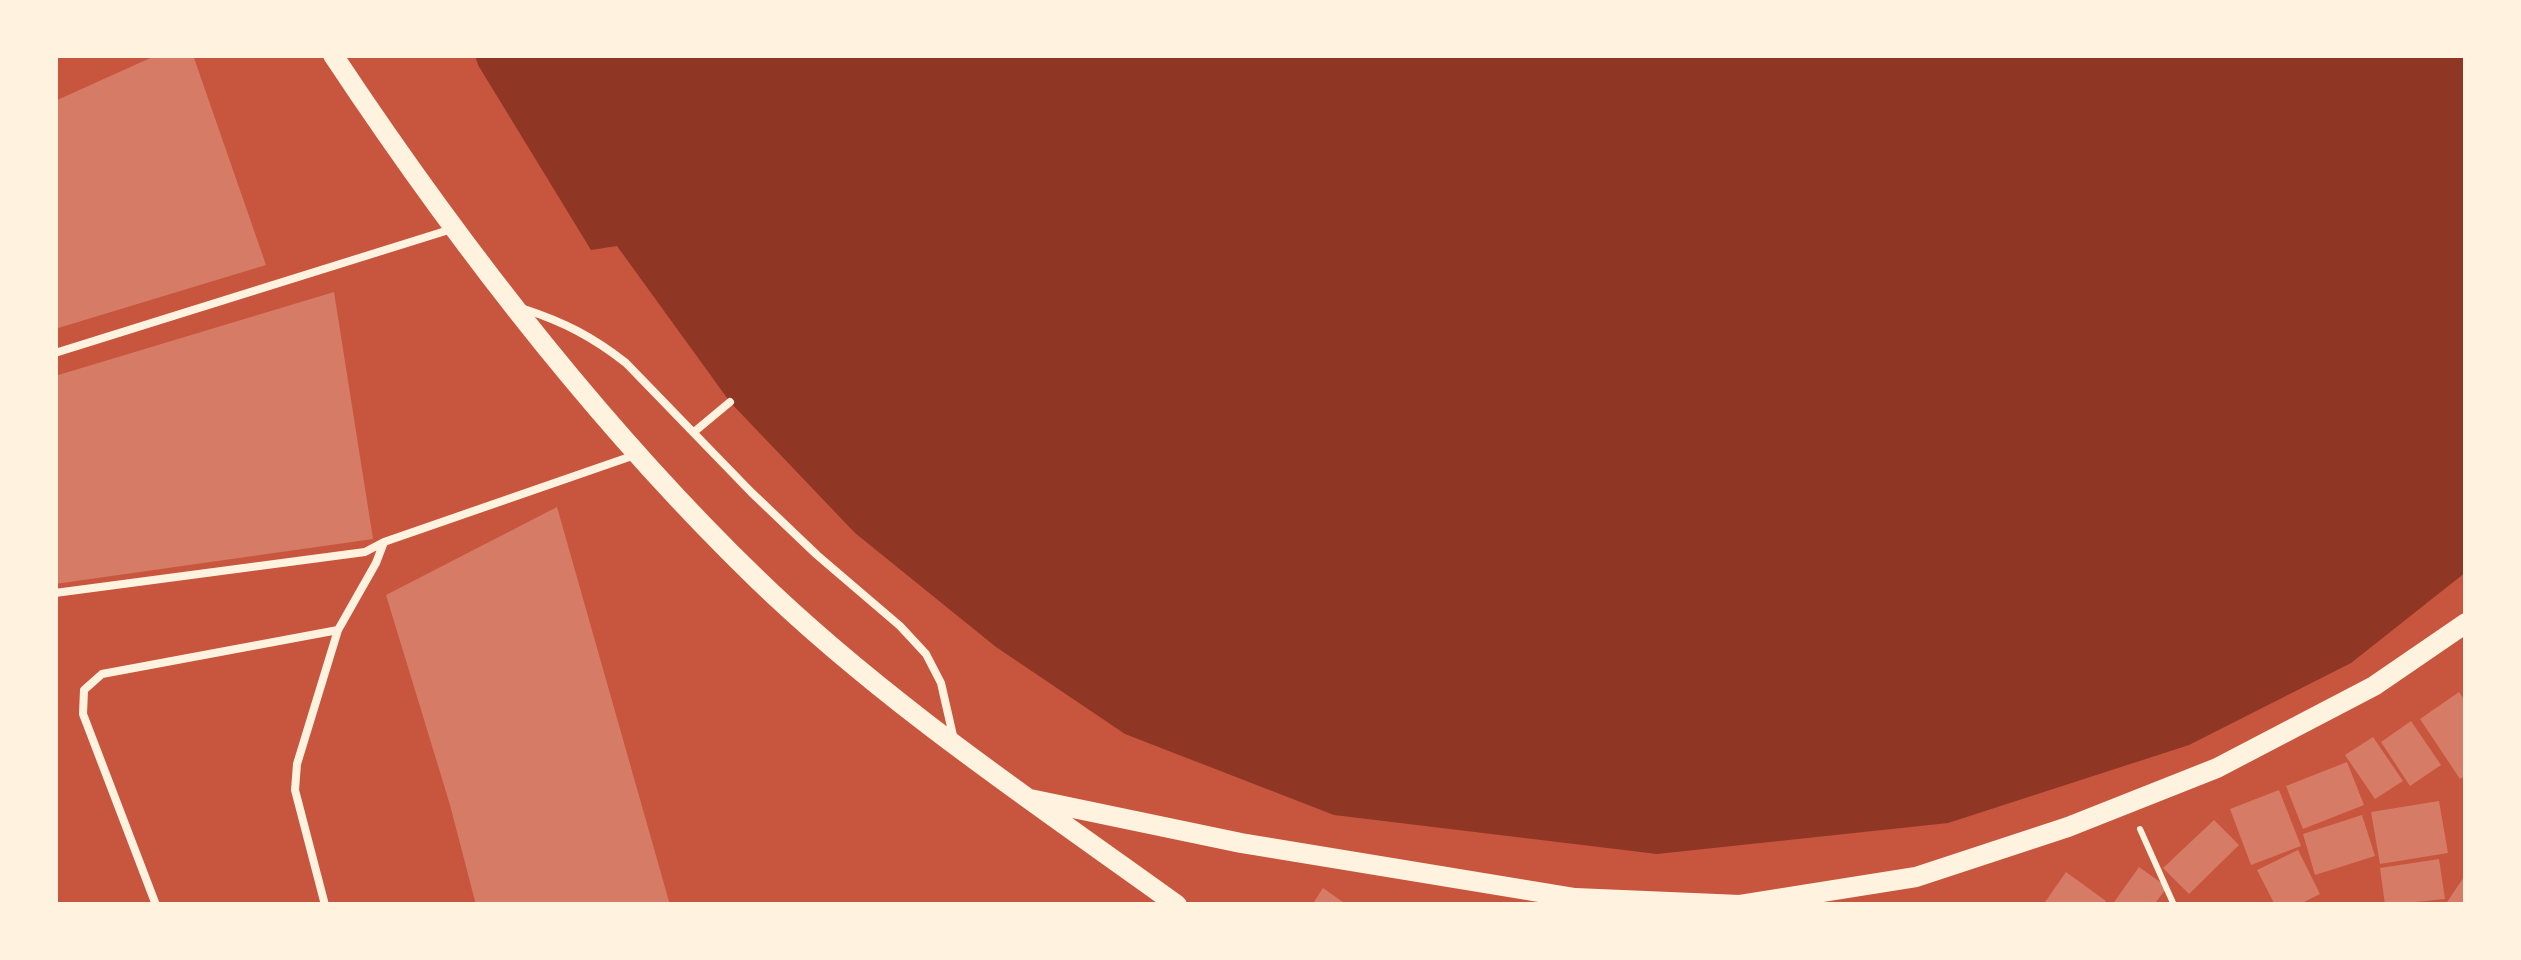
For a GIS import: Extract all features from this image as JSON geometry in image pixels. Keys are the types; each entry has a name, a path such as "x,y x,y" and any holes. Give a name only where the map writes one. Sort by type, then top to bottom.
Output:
{"main road":[{"path":"333,55 452,229 515,307 638,454 758,580 868,675 955,743 1176,905"},
{"path":"1030,799 1242,843 1575,898 1740,905 1916,877 2068,827 2217,768 2374,686 2466,623"}],"lane":[{"path":"55,353 452,229"},
{"path":"515,307 567,323 596,339 626,363 817,556 900,626 926,654 942,684 955,743"},
{"path":"694,432 730,402"},
{"path":"55,593 365,552 638,454"},
{"path":"325,905 296,790 297,764 338,630 376,564 384,542"},
{"path":"156,905 82,714 84,690 102,674 338,630"}],"path":[{"path":"2128,803 2174,905"}],"shaded area":[{"path":"475,55 2466,55 2466,572 2351,663 2189,745 1948,823 1657,854 1334,815 1125,734 996,647 855,533 730,402 617,246 591,250"}],"building":[{"path":"157,55 193,55 266,265 55,329 55,101"},
{"path":"334,292 373,539 55,584 55,376"},
{"path":"557,507 670,905 476,905 386,595"},
{"path":"2459,692 2466,702 2466,775 2460,779 2420,719"},
{"path":"2411,721 2441,765 2410,786 2381,742"},
{"path":"2373,737 2403,781 2375,799 2345,755"},
{"path":"2347,762 2364,805 2303,829 2286,786"},
{"path":"2279,790 2301,846 2251,865 2230,809"},
{"path":"2439,801 2448,853 2380,864 2371,812"},
{"path":"2362,815 2375,856 2315,875 2303,834"},
{"path":"2214,820 2239,845 2189,894 2163,868"},
{"path":"2298,850 2320,894 2298,905 2275,905 2257,870"},
{"path":"2439,859 2445,899 2385,905 2380,868"},
{"path":"2139,867 2167,887 2154,905 2112,905"},
{"path":"2066,872 2106,901 2103,905 2043,905"},
{"path":"2466,874 2466,905 2445,905"},
{"path":"1323,888 1347,905 1312,905"}]}
